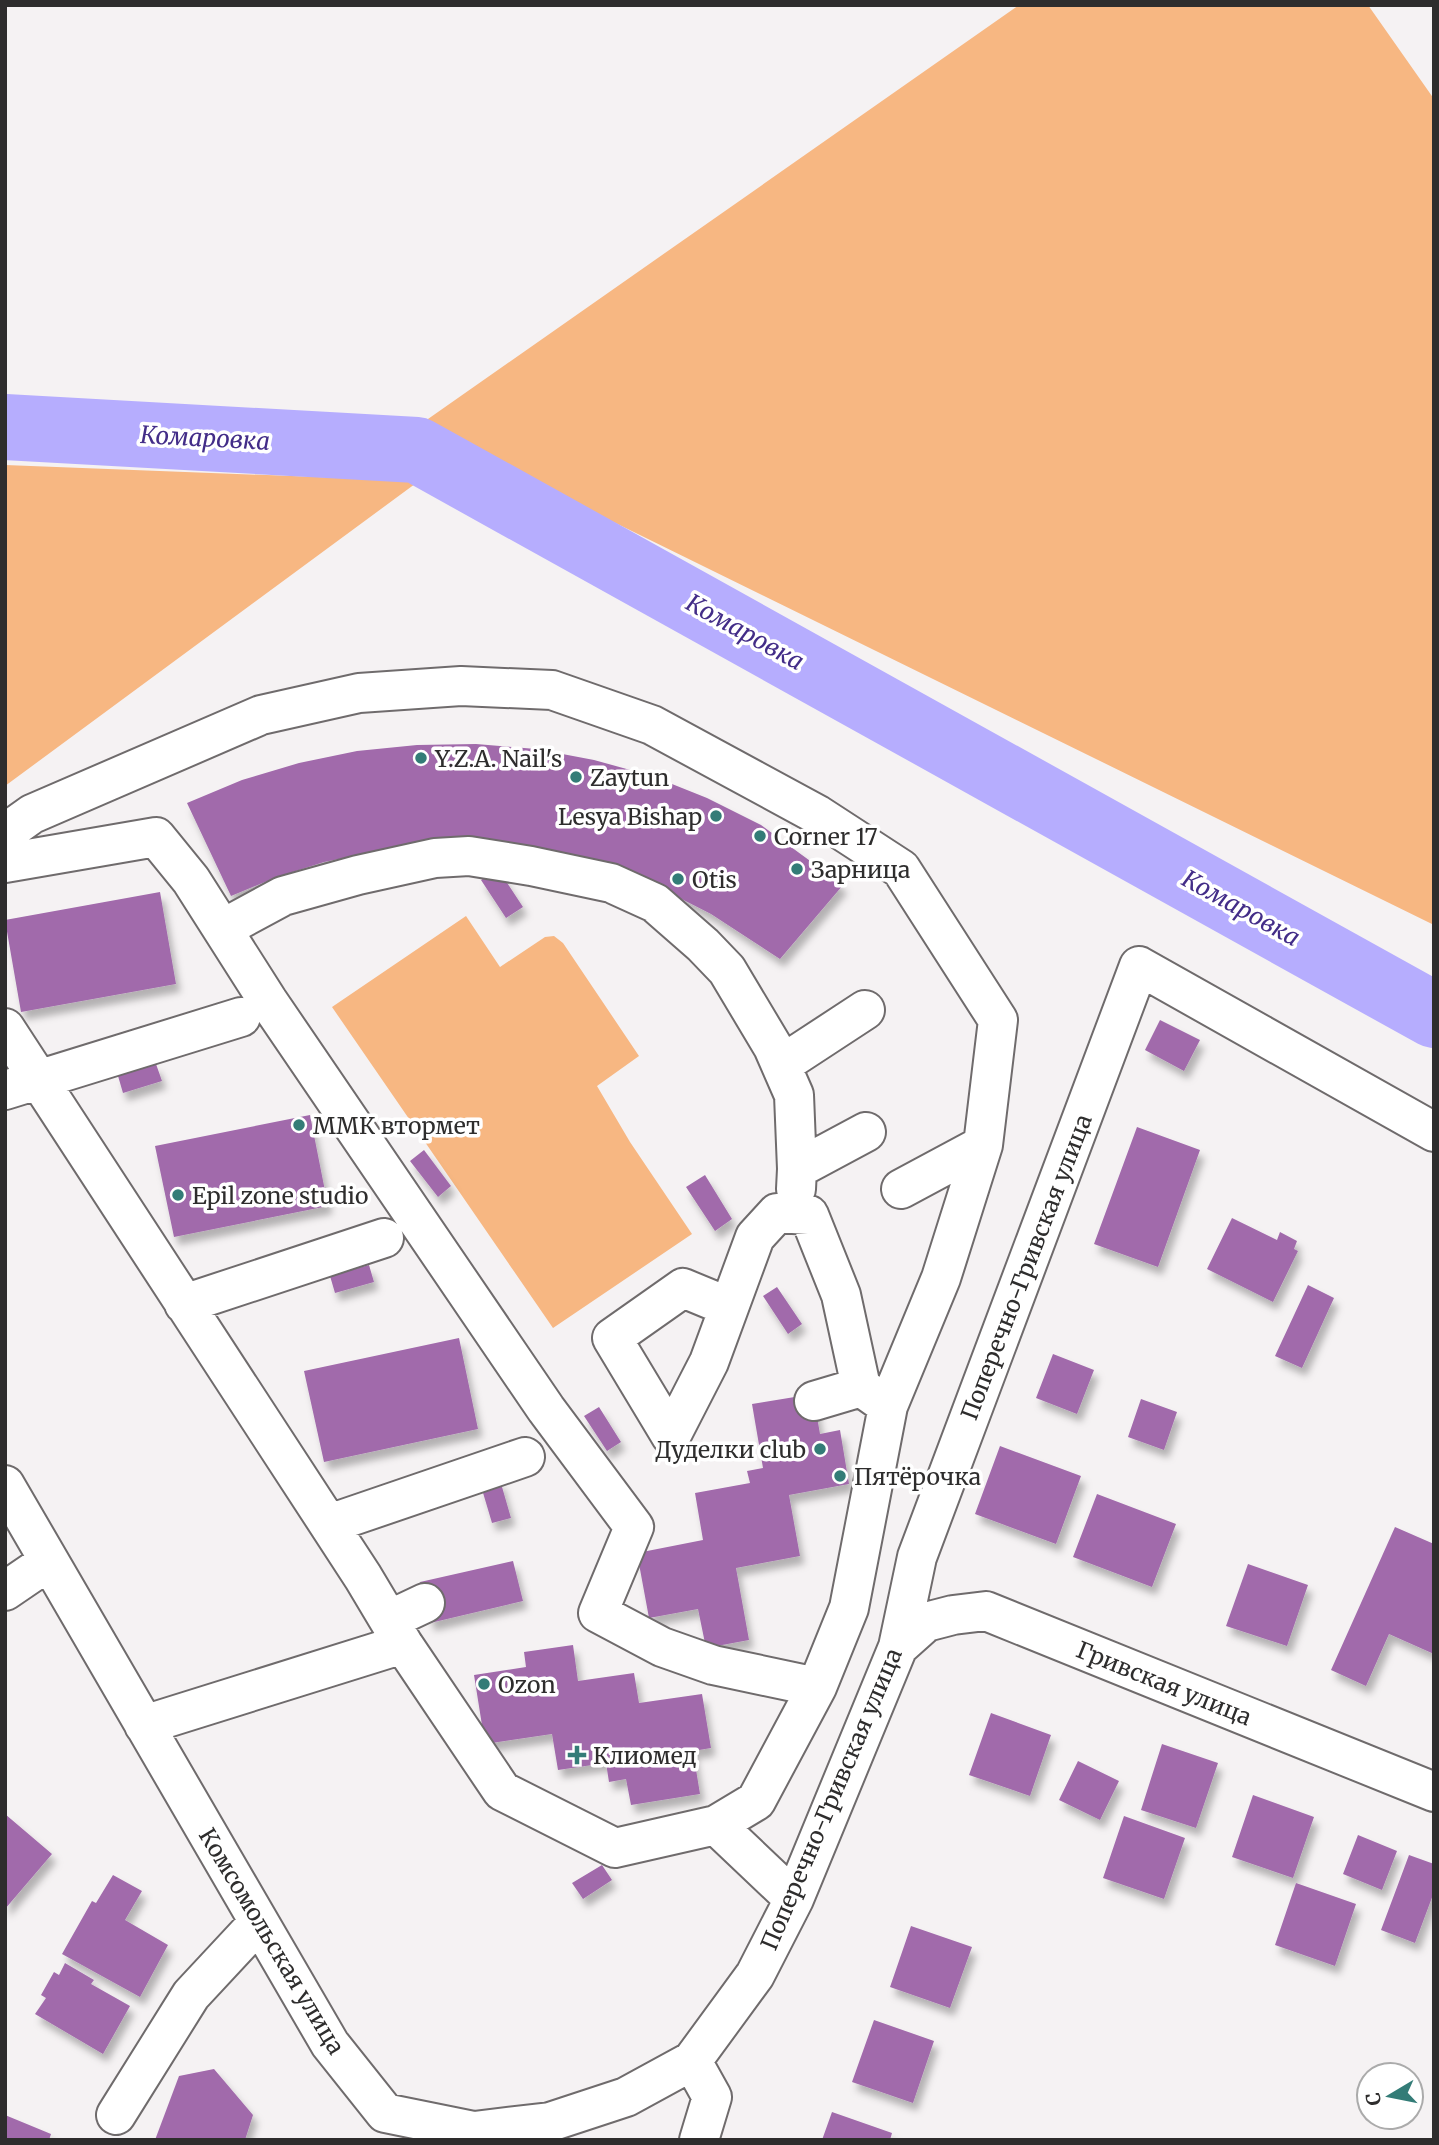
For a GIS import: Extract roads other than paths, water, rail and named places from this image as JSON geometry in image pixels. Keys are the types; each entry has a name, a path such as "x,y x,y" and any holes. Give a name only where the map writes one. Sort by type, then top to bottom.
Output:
{"street":[{"path":"5,837 11,829 32,814 261,715 359,693 461,686 552,690 652,725 818,815 901,869 998,1020 983,1145 941,1278 875,1396 849,1608 817,1688 756,1801 716,1825 615,1848 502,1791 184,1304 22,1085 5,1028"},
{"path":"5,863 156,837 191,880 268,1001 546,1409 634,1527 598,1613 663,1647 713,1665 817,1688"},
{"path":"224,929 284,896 358,875 435,858 469,856 531,866 611,883 655,903 727,970 773,1047 794,1096 797,1169 794,1214"},
{"name":"Поперечно-Гривская улица","path":"692,2061 755,1975 794,1899 898,1647 917,1557 1139,966 1434,1132"},
{"path":"781,1065 865,1010"},
{"path":"22,1085 241,1017"},
{"path":"797,1169 866,1132"},
{"path":"901,1189 983,1145"},
{"path":"729,1307 755,1237 778,1213 809,1215 841,1295 875,1396"},
{"path":"184,1304 384,1238"},
{"path":"814,1401 875,1396"},
{"path":"329,1524 525,1457"},
{"name":"Комсомольская улица","path":"5,1485 16,1529 49,1561 330,2044 384,2113 474,2132 550,2122 626,2097 692,2061"},
{"path":"5,1591 49,1561"},
{"path":"144,1725 396,1632 425,1603"},
{"name":"Гривская улица","path":"898,1647 926,1622 986,1611 1434,1792"},
{"path":"716,1825 794,1899"},
{"path":"116,2115 191,1995 259,1922"},
{"path":"692,2061 712,2096 699,2140"}],"waterway":[{"name":"Комаровка","path":"5,427 417,450 1434,1015"}],"place":[{"name":"Y.Z.A. Nail's","path":"421,758"},
{"name":"Zaytun","path":"576,777"},
{"name":"Lesya Bishap","path":"716,816"},
{"name":"Corner 17","path":"760,836"},
{"name":"Зарница","path":"797,869"},
{"name":"Otis","path":"678,879"},
{"name":"ММК втормет","path":"299,1125"},
{"name":"Epil zone studio","path":"178,1195"},
{"name":"Дуделки club","path":"820,1449"},
{"name":"Пятёрочка","path":"840,1476"},
{"name":"Ozon","path":"484,1684"},
{"name":"Клиомед","path":"577,1755"}]}
